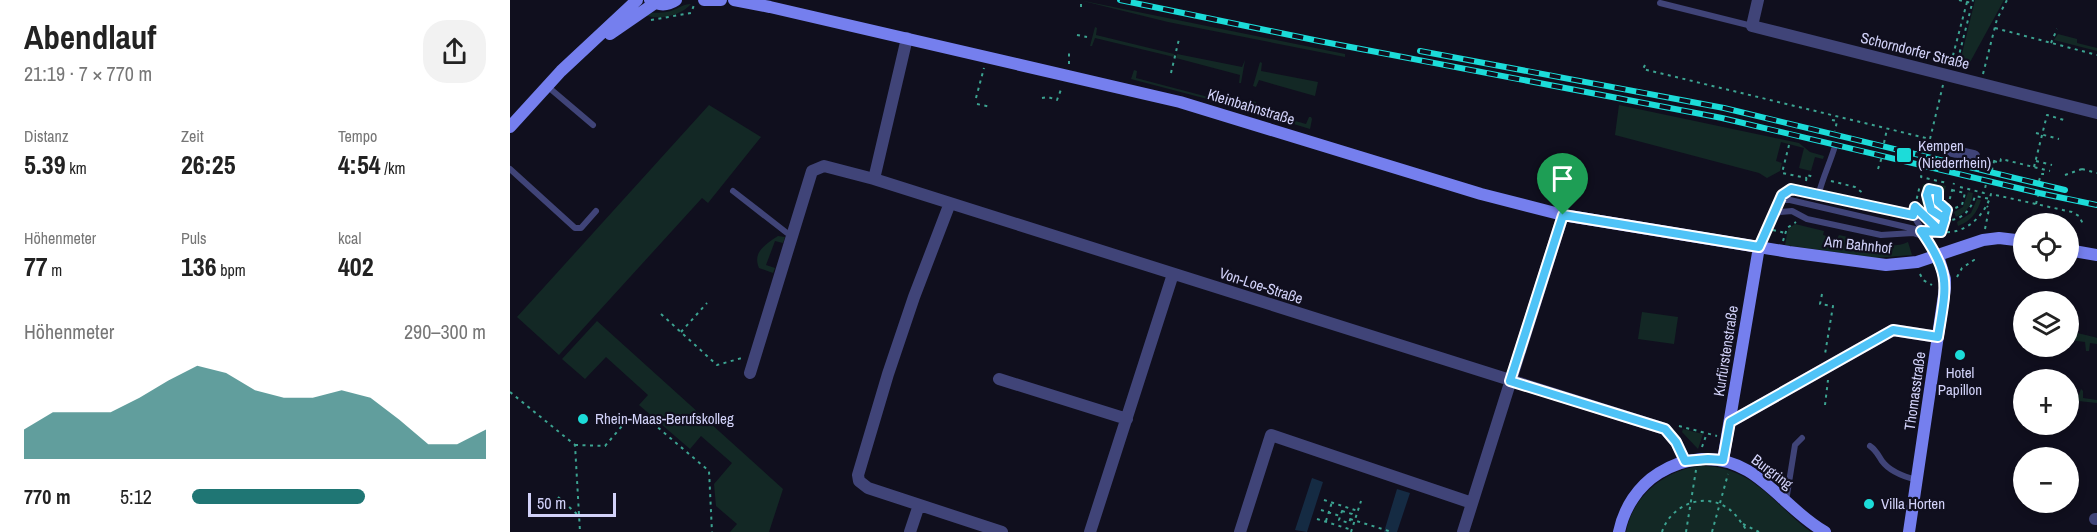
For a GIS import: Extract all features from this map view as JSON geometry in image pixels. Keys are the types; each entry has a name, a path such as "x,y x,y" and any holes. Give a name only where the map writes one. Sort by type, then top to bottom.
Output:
{"street":[{"path":"510,127 547,86 637,0"},
{"path":"586,49 652,2 667,4 676,0"},
{"path":"704,0 721,0"},
{"name":"Kleinbahnstraße","path":"734,0 987,56 1180,102 1481,194 1563,215 1759,247"},
{"path":"1752,26 1758,0"},
{"name":"Schorndorfer Straße","path":"1752,26 2097,113"},
{"path":"874,179 907,38"},
{"path":"1952,151 1974,156"},
{"name":"Von-Loe-Straße","path":"755,353 812,171 824,166 874,179 1666,430"},
{"path":"950,203 914,297 888,374 860,466 859,481 868,488 1002,532"},
{"path":"1463,532 1563,215"},
{"name":"Am Bahnhof","path":"1759,247 1886,265 1917,262 1983,240 1999,238 2013,240"},
{"name":"Kurfürstenstraße","path":"1727,461 1730,422 1759,247"},
{"path":"2079,251 2097,255"},
{"name":"Thomasstraße","path":"1909,532 1945,288 1945,279 1938,256"},
{"path":"1090,532 1173,274"},
{"path":"1730,422 1893,330 1938,337"},
{"path":"750,373 755,353"},
{"path":"999,379 1127,419"},
{"path":"1666,430 1691,460"},
{"path":"1240,532 1271,435 1472,503"},
{"name":"Burgring","path":"1619,532 1624,514 1643,486 1663,471 1691,460 1727,461 1758,476 1805,518 1825,532"},
{"path":"910,532 919,505"}],"lane":[{"path":"1660,3 1752,26"},
{"path":"547,86 593,125"},
{"path":"1819,194 1835,146"},
{"path":"510,169 576,228 581,228 596,211"},
{"path":"1759,247 1777,204 1782,195 1791,189 1913,215 1938,256"},
{"path":"733,191 787,233"},
{"path":"1777,204 1783,200 1790,200 1921,231"},
{"path":"1772,215 1792,212 1807,219 1881,235 1913,233 1925,237"},
{"path":"1786,501 1795,445 1802,438"},
{"path":"1870,446 1891,470 1906,478 1917,480"}],"path":[{"path":"1958,78 1956,66 1972,2 1959,0"},
{"path":"1980,83 1997,19 2007,0"},
{"path":"1952,61 1967,2"},
{"path":"1995,28 2097,55"},
{"path":"2051,43 2057,29"},
{"path":"1077,35 1087,38"},
{"path":"1171,73 1179,39"},
{"path":"976,98 987,56"},
{"path":"1645,65 1643,69 1702,81 1930,139 1944,84"},
{"path":"1042,98 1057,100 1067,75"},
{"path":"977,104 991,106"},
{"path":"2034,167 2047,116 2064,120"},
{"path":"1832,120 1837,122 1835,131"},
{"path":"1884,143 1887,129"},
{"path":"2036,133 2059,139"},
{"path":"1924,153 1926,144 1932,146"},
{"path":"1789,145 1782,173 1807,178"},
{"path":"1878,169 1882,157"},
{"path":"1992,170 1992,161 2000,163 2001,159 2050,171"},
{"path":"2036,161 2052,165"},
{"path":"2082,169 2084,165"},
{"path":"1923,168 1921,177 1947,183"},
{"path":"2065,175 2082,169 2097,173"},
{"path":"2039,181 2041,174 2044,174"},
{"path":"1941,232 1954,183"},
{"path":"1960,187 1984,193 1986,184"},
{"path":"1913,215 1920,185"},
{"path":"1947,210 1938,202 1938,191 1929,189 1927,195 1929,206 1935,214 1945,219 1956,220 1962,217 1972,207 1975,196 1990,199"},
{"path":"1947,210 1962,205 1965,193 1952,190"},
{"path":"1921,231 1955,232 1967,227 1987,206 1991,194 2072,212 2079,216 2084,226"},
{"path":"2036,204 2038,196"},
{"path":"1983,240 1989,208 1987,206"},
{"path":"1927,219 1941,232"},
{"path":"1781,251 1787,228 1796,222"},
{"path":"1822,294 1820,304 1833,306 1826,367 1825,405"},
{"path":"681,332 708,303"},
{"path":"661,314 717,365 755,353"},
{"path":"510,392 575,445 605,446 622,426 639,417 655,425 709,471 711,532"},
{"path":"1666,430 1679,426 1719,437"},
{"path":"1686,532 1690,503 1691,460 1707,433"},
{"path":"575,445 580,532"},
{"path":"1712,532 1720,504 1727,461"},
{"path":"558,497 579,516"},
{"path":"1324,500 1358,511"},
{"path":"1317,519 1352,531 1361,501"},
{"path":"1662,532 1664,525 1677,509 1701,501 1720,504 1736,515 1748,532"},
{"path":"1326,521 1332,502"},
{"path":"1347,512 1348,508"},
{"path":"1321,510 1340,516"},
{"path":"1342,511 1347,512 1352,514 1349,523 1339,520 1342,511"},
{"path":"1350,519 1392,532"},
{"path":"1342,526 1343,522"},
{"path":"1742,524 1759,532"}],"green space":[{"path":"1079,0 1345,54 1345,57 1168,22"},
{"path":"1975,0 2004,0 1969,64 1960,62"},
{"path":"691,4 670,16 645,15 668,12"},
{"path":"1095,27 1097,28 1096,35 1174,54 1174,57 1095,38 1090,46"},
{"path":"2058,34 2077,39 2077,43 2097,48 2097,51 2054,40"},
{"path":"1177,54 1242,67 1245,60 1241,83 1239,83 1240,75 1176,58"},
{"path":"1260,62 1262,63 1261,71 1318,82 1315,96 1259,80 1256,87 1253,86"},
{"path":"1134,70 1137,71 1136,78 1231,103 1233,96 1236,96 1234,106 1131,79"},
{"path":"1253,101 1256,102 1255,110 1306,124 1311,117 1310,129 1248,110"},
{"path":"709,105 761,137 708,203 702,198 559,355 517,317"},
{"path":"1619,105 1799,143 1810,152 1824,156 1823,159 1815,157 1811,171 1799,168 1804,148 1781,142 1776,161 1782,163 1780,171 1767,178 1759,173 1615,135"},
{"path":"1933,183 1946,186 1943,197 1945,202 1943,205 1940,199 1941,189 1927,186 1926,202 1933,216 1930,219 1923,207 1922,194 1923,184 1932,186"},
{"path":"1968,192 1973,193 1970,205 1956,217 1954,212 1963,207"},
{"path":"1977,199 1981,200 1975,213 1967,222 1958,226 1957,222 1971,213"},
{"path":"1795,224 1824,231 1823,235 1837,239 1839,235 1848,237 1848,241 1862,244 1863,241 1891,246 1908,242 1912,255 1875,258 1785,245 1788,229"},
{"path":"778,236 785,237 783,243 775,241 766,265 775,268 773,273 759,268 757,257 761,249"},
{"path":"1642,312 1678,317 1674,344 1638,339"},
{"path":"597,321 783,489 769,532 730,532 737,524 716,506 714,484 732,463 701,436 690,449 639,405 648,395 606,357 585,379 562,359"},
{"path":"2079,334 2097,338 2097,344 2090,343 2089,351 2086,351 2085,342 2079,341"},
{"path":"2081,389 2083,398 2097,400 2097,403 2079,401"},
{"path":"1683,429 1703,434 1698,449 1682,432"},
{"path":"1701,466 1735,472 1749,480 1811,532 1626,532 1636,507 1653,487 1675,473"}],"water":[{"path":"1312,478 1323,482 1307,532 1295,530"},
{"path":"1397,489 1410,493 1397,532 1384,532"}],"railway":[{"path":"1120,0 1319,41 1722,118 2097,205"},
{"path":"1420,51 1724,108 2065,190"}],"place":[{"name":"Kempen (Niederrhein)","path":"1904,155"},
{"name":"Hotel Papillon","path":"1960,355"},
{"name":"Rhein-Maas-Berufskolleg","path":"583,419"},
{"name":"Villa Horten","path":"1869,504"}],"route":[{"path":"1563,215 1510,381 1665,429 1671,434 1685,461 1723,460 1730,422 1893,330 1938,337 1945,279 1938,256 1921,231 1941,232 1947,210 1939,205 1938,191 1929,189 1927,195 1931,210 1939,217 1945,219 1941,232 1915,207 1913,215 1791,189 1782,195 1759,247 1563,215"}]}
